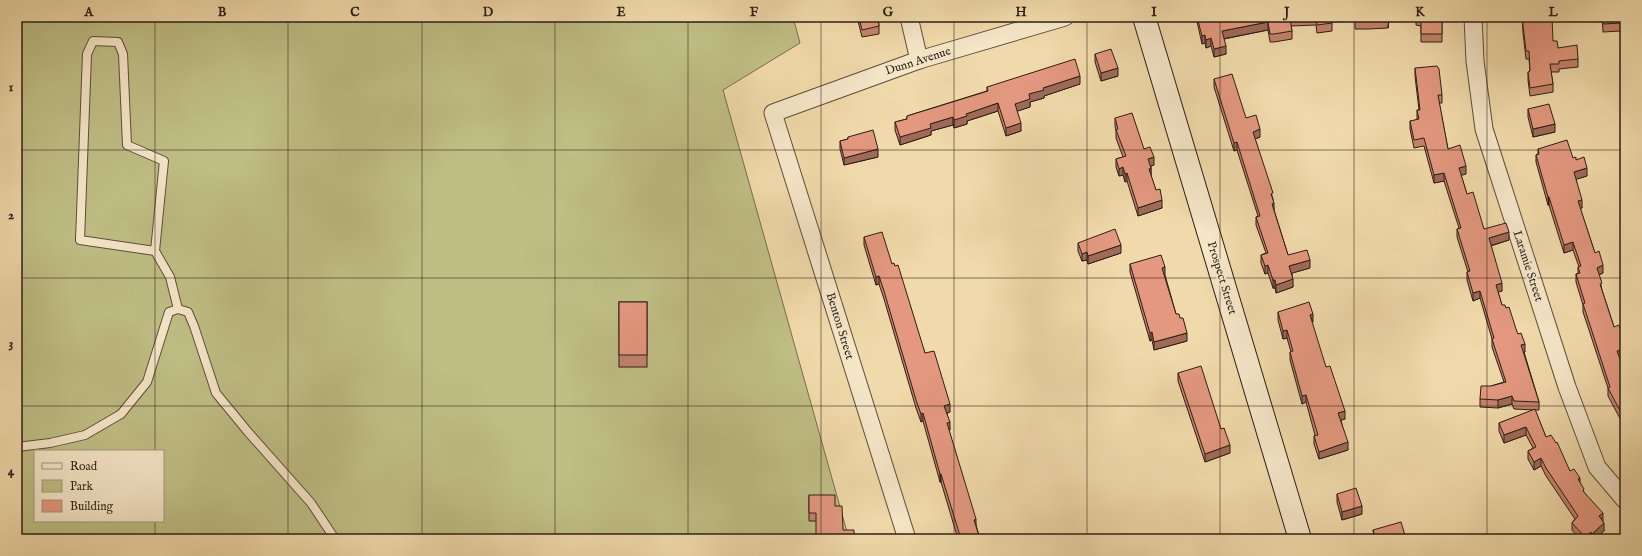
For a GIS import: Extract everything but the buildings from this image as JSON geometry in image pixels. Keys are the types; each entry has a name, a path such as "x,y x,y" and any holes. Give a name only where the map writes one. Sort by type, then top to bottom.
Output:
{"street":[{"path":"909,17 919,60"},
{"name":"Dunn Avenue","path":"773,113 919,60 1065,17"},
{"name":"Prospect Street","path":"1144,17 1300,539"},
{"name":"Laramie Street","path":"1474,17 1475,61 1484,129 1567,386 1597,467 1625,500"},
{"name":"Benton Street","path":"773,113 907,539"}],"lane":[{"path":"155,251 80,240 87,54 93,41 118,42 123,54 127,145 164,161 155,251 170,277 178,308"},
{"path":"17,447 50,443 85,436 121,414 147,382 169,312 178,308 188,312 216,393 248,432 311,503 335,539"}],"green space":[{"path":"17,17 793,17 800,43 723,90 849,539 17,539"}]}
